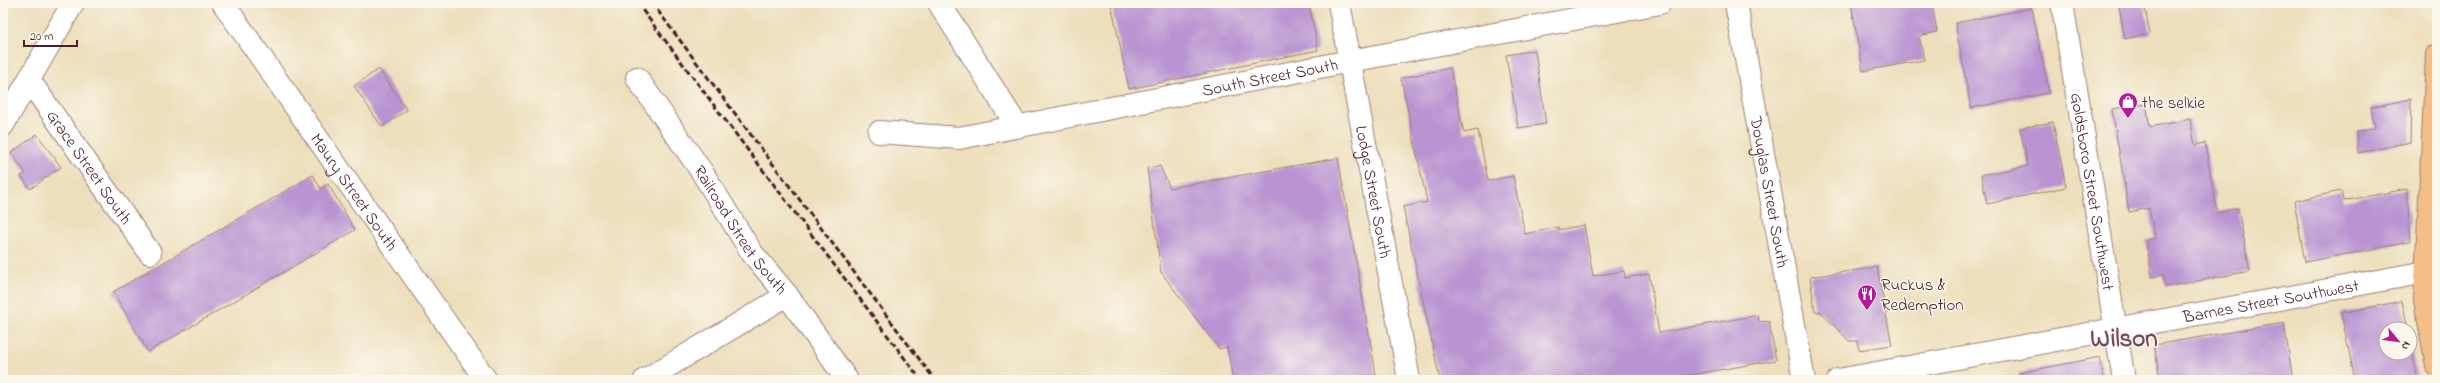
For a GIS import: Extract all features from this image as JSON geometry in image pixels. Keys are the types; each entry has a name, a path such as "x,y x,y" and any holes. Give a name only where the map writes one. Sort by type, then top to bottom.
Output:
{"main road":[{"path":"2437,55 2432,271 2425,300 2437,365"}],"street":[{"path":"6,114 29,80 73,3"},
{"name":"Maury Street South","path":"223,3 486,380"},
{"path":"939,3 1017,126"},
{"name":"Lodge Street South","path":"1339,3 1409,380"},
{"name":"South Street South","path":"879,132 959,138 1350,61 1660,3"},
{"name":"Douglas Street South","path":"1736,3 1804,380"},
{"name":"Goldsboro Street Southwest","path":"2062,3 2081,109 2114,328 2124,380"},
{"name":"Railroad Street South","path":"637,78 702,172 752,252 787,295 847,380"},
{"name":"Grace Street South","path":"29,80 150,253"},
{"name":"Barnes Street Southwest","path":"1838,380 2114,328 2432,271"},
{"path":"645,380 787,295"}],"building":[{"path":"1111,3 1309,3 1318,50 1129,89"},
{"path":"1851,3 1932,3 1937,32 1919,36 1924,60 1863,71"},
{"path":"2131,3 2144,3 2150,34 2125,39 2119,6"},
{"path":"2032,8 2049,93 1971,108 1955,23"},
{"path":"1535,50 1546,124 1518,128 1506,55"},
{"path":"1450,68 1464,133 1478,130 1488,181 1513,176 1525,234 1559,227 1558,230 1584,225 1593,276 1624,271 1625,278 1649,274 1659,333 1758,315 1759,322 1769,321 1776,360 1662,380 1440,380 1403,207 1427,202 1401,78"},
{"path":"379,69 407,110 382,127 354,86"},
{"path":"2411,99 2410,142 2358,153 2356,132 2375,128 2371,107"},
{"path":"2146,104 2150,127 2190,119 2195,145 2205,143 2217,212 2238,208 2250,271 2165,287 2163,275 2152,277 2146,240 2155,238 2149,208 2129,212 2112,109"},
{"path":"2053,122 2066,187 1987,204 1981,175 2028,166 2020,128"},
{"path":"37,134 61,167 30,189 21,176 26,173 11,153"},
{"path":"1338,158 1377,380 1233,380 1227,347 1219,349 1161,272 1147,168 1160,166 1170,188"},
{"path":"313,175 321,189 328,184 355,230 148,352 113,292"},
{"path":"2407,189 2410,242 2305,262 2294,201 2341,191 2343,201"},
{"path":"1877,267 1892,345 1859,350 1857,341 1849,341 1820,311 1815,312 1810,277"},
{"path":"2402,301 2406,321 2378,321 2378,361 2414,361 2418,380 2355,380 2341,313"},
{"path":"2284,323 2293,380 2160,380 2154,345"},
{"path":"2100,357 2104,380 2019,380 2019,373"}],"railway":[{"path":"637,3 921,380"},
{"path":"652,3 935,380"}],"place":[{"name":"the selkie","path":"2128,119"},
{"name":"Ruckus & Redemption","path":"1867,311"}],"district":[{"name":"Wilson","path":"2124,337"}]}
